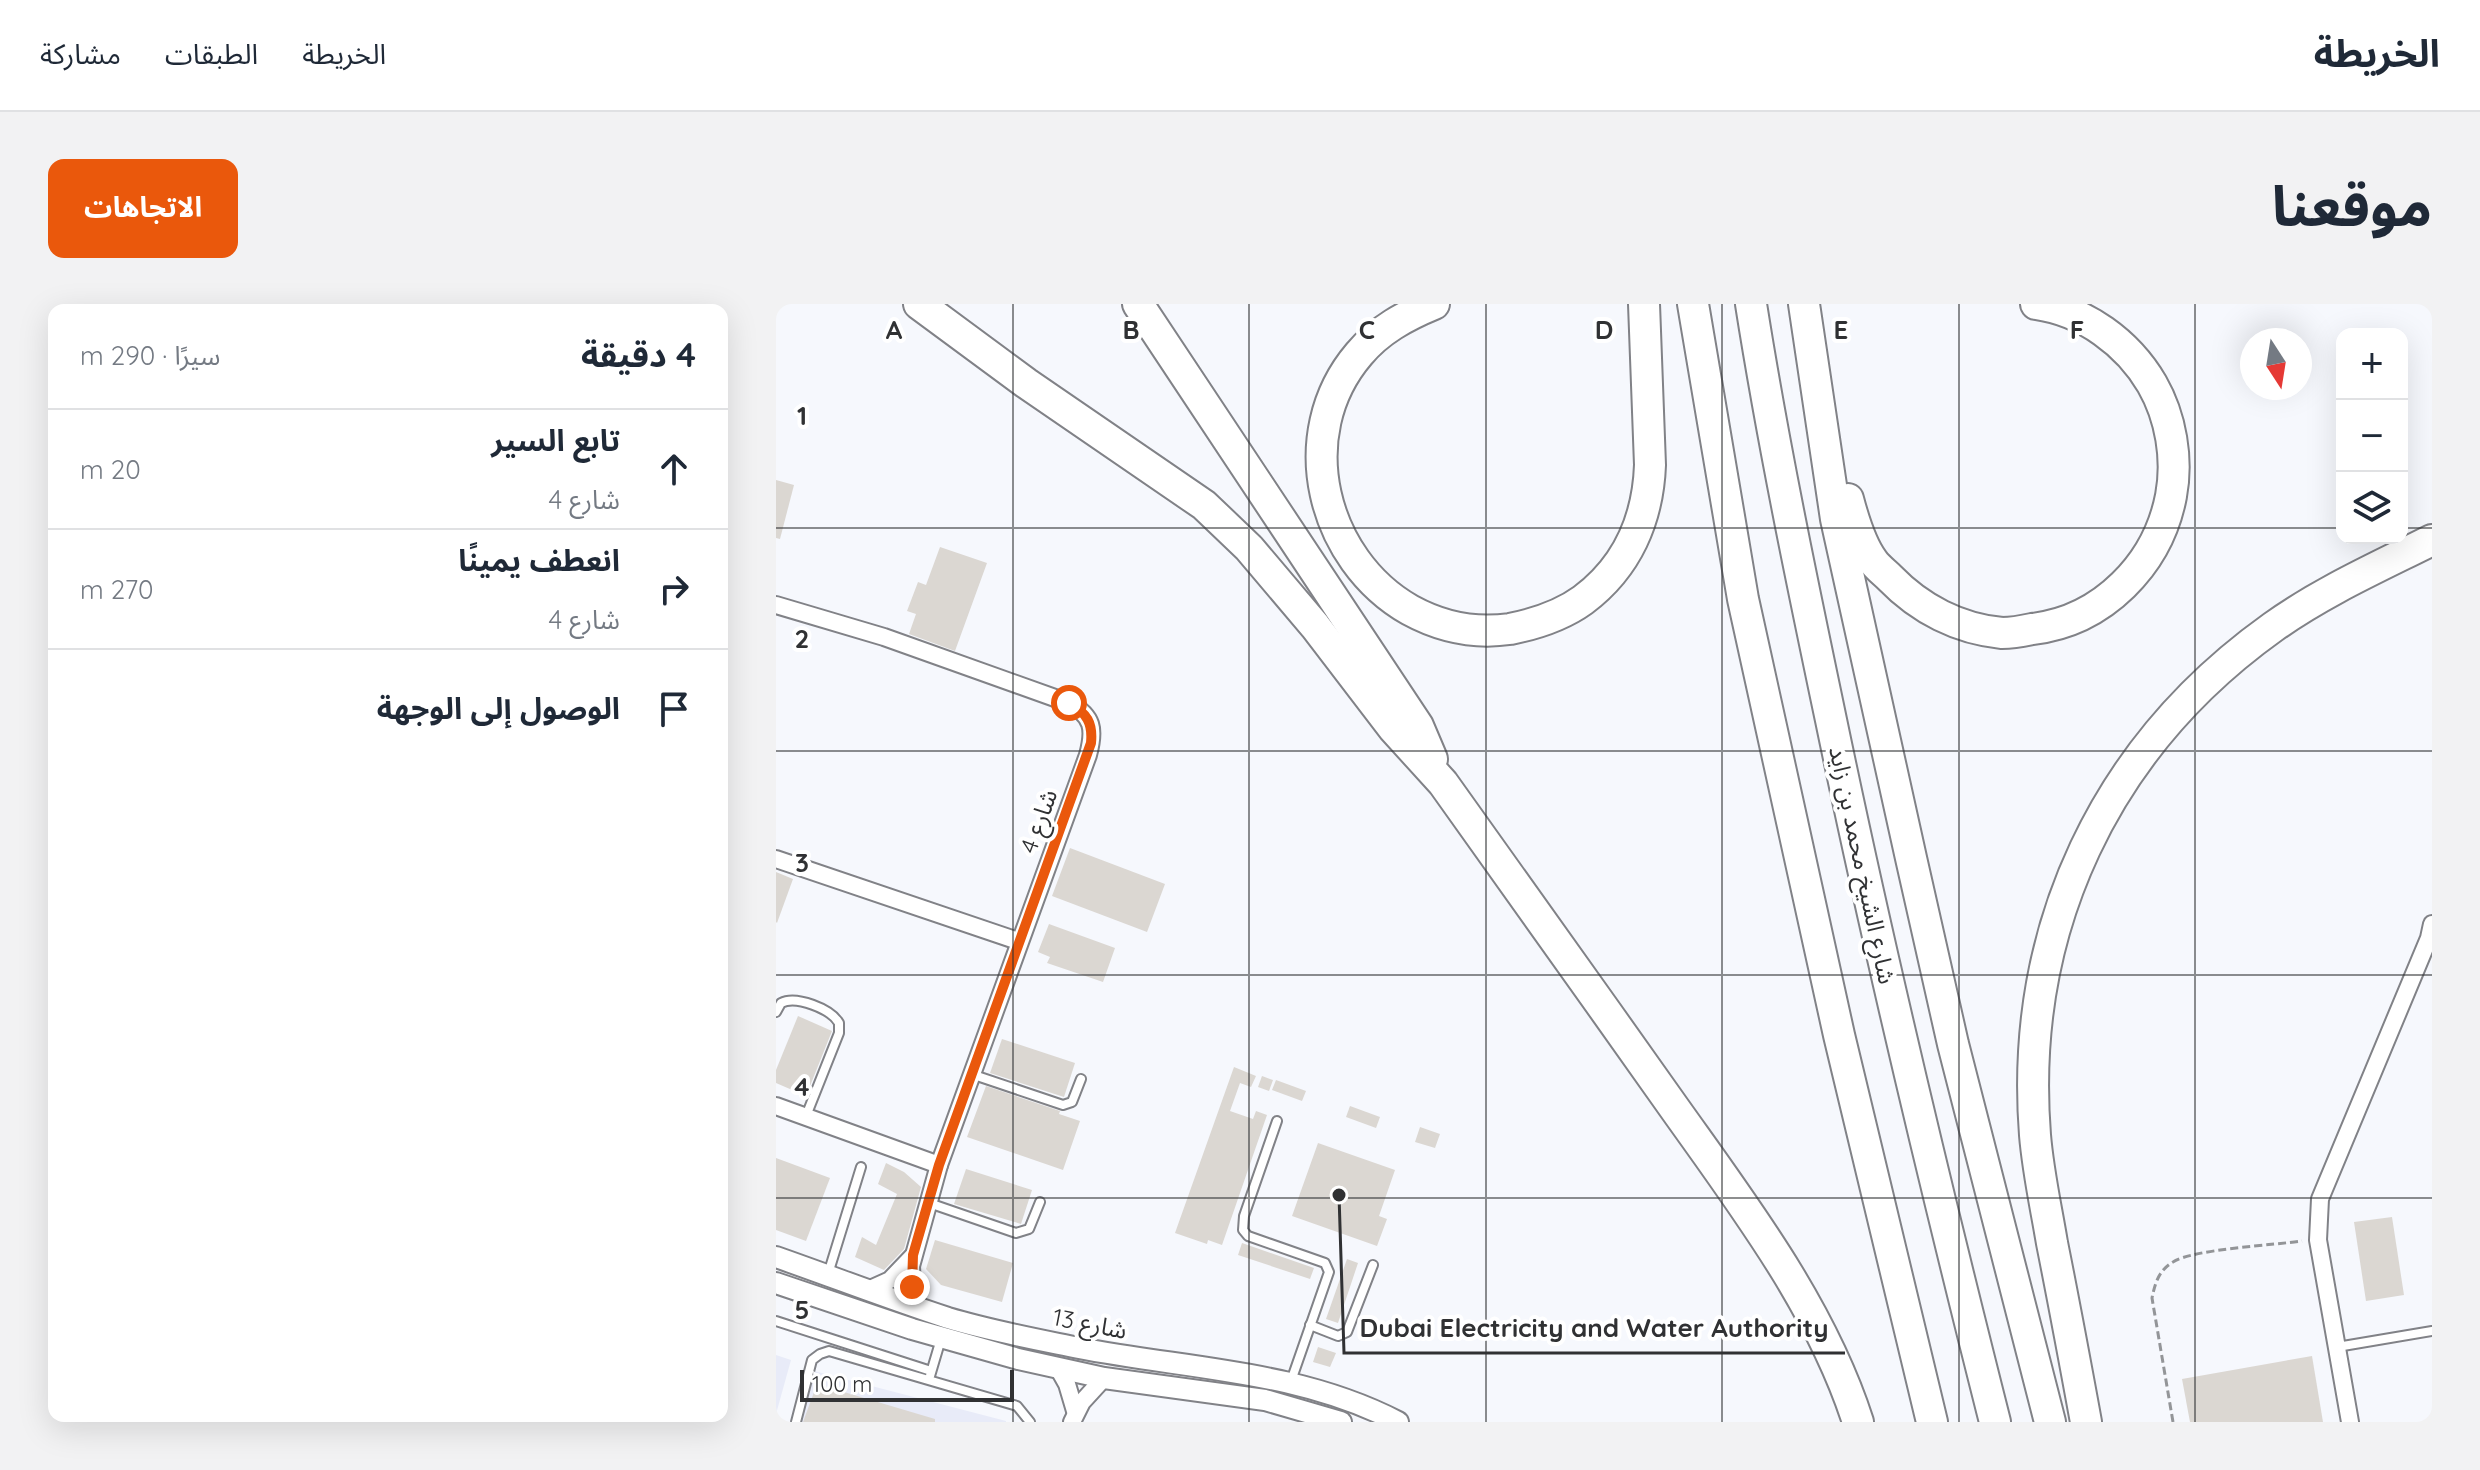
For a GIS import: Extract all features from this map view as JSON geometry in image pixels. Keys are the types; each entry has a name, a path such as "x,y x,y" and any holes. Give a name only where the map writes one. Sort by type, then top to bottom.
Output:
{"highway":[{"path":"919,304 1026,383 1204,505 1249,548 1315,626 1393,728 1443,783 1780,1262 1819,1332 1858,1422"},
{"path":"1138,304 1418,726 1443,783"},
{"path":"1434,304 1392,324 1374,339 1344,375 1326,418 1322,465 1324,492 1342,543 1376,586 1421,616 1446,625 1495,631 1536,623 1579,603 1613,572 1638,533 1649,488 1648,353 1644,304"},
{"path":"1693,304 1743,599 1839,1035 1932,1422"},
{"name":"شارع الشيخ محمد بن زايد","path":"1751,304 1805,600 1854,829 1948,1239 1995,1422"},
{"path":"1804,304 1836,519 1929,941 2050,1422"},
{"path":"1810,353 1826,393 1852,512 1872,560 1909,597 1953,622 2004,633 2051,627 2090,610 2124,586 2150,554 2167,517 2174,479 2172,439 2160,398 2142,366 2115,339 2081,318 2036,304"},
{"path":"2086,1422 2035,1138 2034,1047 2046,959 2072,876 2116,790 2175,712 2206,681 2248,645 2332,589 2432,540"},
{"path":"2248,645 2278,634 2353,596 2432,564"}],"street":[{"name":"شارع 4","path":"776,605 884,637 1069,703 1082,710 1089,719 1092,731 1088,755 939,1165 913,1255 911,1276 918,1307"},
{"path":"776,859 1018,941"},
{"path":"2350,1422 2318,1240 2320,1199 2431,932"},
{"path":"776,1106 939,1165"},
{"name":"شارع 4","path":"870,1289 890,1280 913,1255"},
{"name":"شارع 13","path":"776,1257 961,1321 1081,1348 1226,1369 1291,1382 1363,1405 1398,1422"},
{"name":"شارع 13","path":"776,1283 941,1338 1058,1368 1104,1378 1265,1400 1341,1422"},
{"path":"1058,1368 1067,1384 1073,1416"},
{"path":"1073,1416 1104,1378"}],"lane":[{"path":"776,1012 781,1003 792,999 829,1012 839,1023 839,1033 806,1117"},
{"path":"971,1074 1063,1105 1072,1102 1081,1079"},
{"path":"1277,1121 1242,1223 1248,1236 1320,1261 1328,1267 1291,1382"},
{"path":"827,1274 861,1167"},
{"path":"928,1203 1016,1233 1029,1229 1040,1202"},
{"path":"1310,1325 1338,1336 1347,1332 1373,1265"},
{"path":"776,1321 1017,1406 1030,1422"},
{"path":"2337,1347 2432,1331"},
{"path":"930,1375 941,1338"},
{"path":"796,1422 812,1360 824,1351 930,1375"}],"path":[{"path":"2173,1422 2152,1298 2161,1273 2183,1256 2318,1240"}],"shaded area":[{"path":"776,1355 791,1360 776,1414"},
{"path":"814,1371 1006,1421 1006,1422 800,1422"}],"building":[{"path":"776,480 794,485 780,539 776,538"},
{"path":"940,547 987,563 955,651 909,634 916,614 907,611 918,582 926,585"},
{"path":"1070,848 1165,884 1147,932 1052,896"},
{"path":"776,872 793,879 777,923 776,922"},
{"path":"1049,924 1115,948 1103,982 1047,963 1050,957 1038,952"},
{"path":"798,1016 832,1031 806,1096 776,1083 776,1070"},
{"path":"1002,1039 1075,1063 1064,1097 990,1073"},
{"path":"1234,1067 1256,1076 1251,1087 1240,1083 1230,1111 1253,1119 1256,1111 1267,1115 1222,1245 1208,1240 1207,1244 1175,1233"},
{"path":"1262,1076 1273,1080 1269,1091 1258,1087"},
{"path":"1276,1080 1306,1091 1302,1101 1272,1090"},
{"path":"986,1086 1080,1121 1063,1170 967,1137"},
{"path":"1350,1106 1380,1117 1376,1128 1346,1117"},
{"path":"1420,1127 1440,1134 1435,1148 1415,1142"},
{"path":"1318,1143 1395,1170 1379,1216 1387,1219 1377,1246 1292,1216"},
{"path":"776,1158 830,1178 806,1241 776,1230"},
{"path":"886,1163 904,1172 921,1187 904,1249 884,1270 855,1257 862,1237 876,1245 897,1194 878,1184"},
{"path":"966,1169 1032,1190 1021,1224 954,1204"},
{"path":"2392,1217 2404,1295 2366,1301 2354,1222"},
{"path":"935,1240 1013,1263 1002,1302 941,1285 926,1269"},
{"path":"1242,1243 1314,1268 1310,1279 1238,1255"},
{"path":"1347,1259 1358,1263 1338,1323 1326,1319"},
{"path":"1318,1347 1336,1353 1330,1367 1313,1362"},
{"path":"2312,1356 2323,1422 2190,1422 2182,1379"},
{"path":"817,1384 935,1419 935,1422 803,1422"}],"place":[{"name":"Dubai Electricity and Water Authority","path":"1339,1195"}],"route":[{"path":"912,1287 913,1255 939,1165 1088,755 1092,731 1089,719 1082,710 1069,703"}]}
